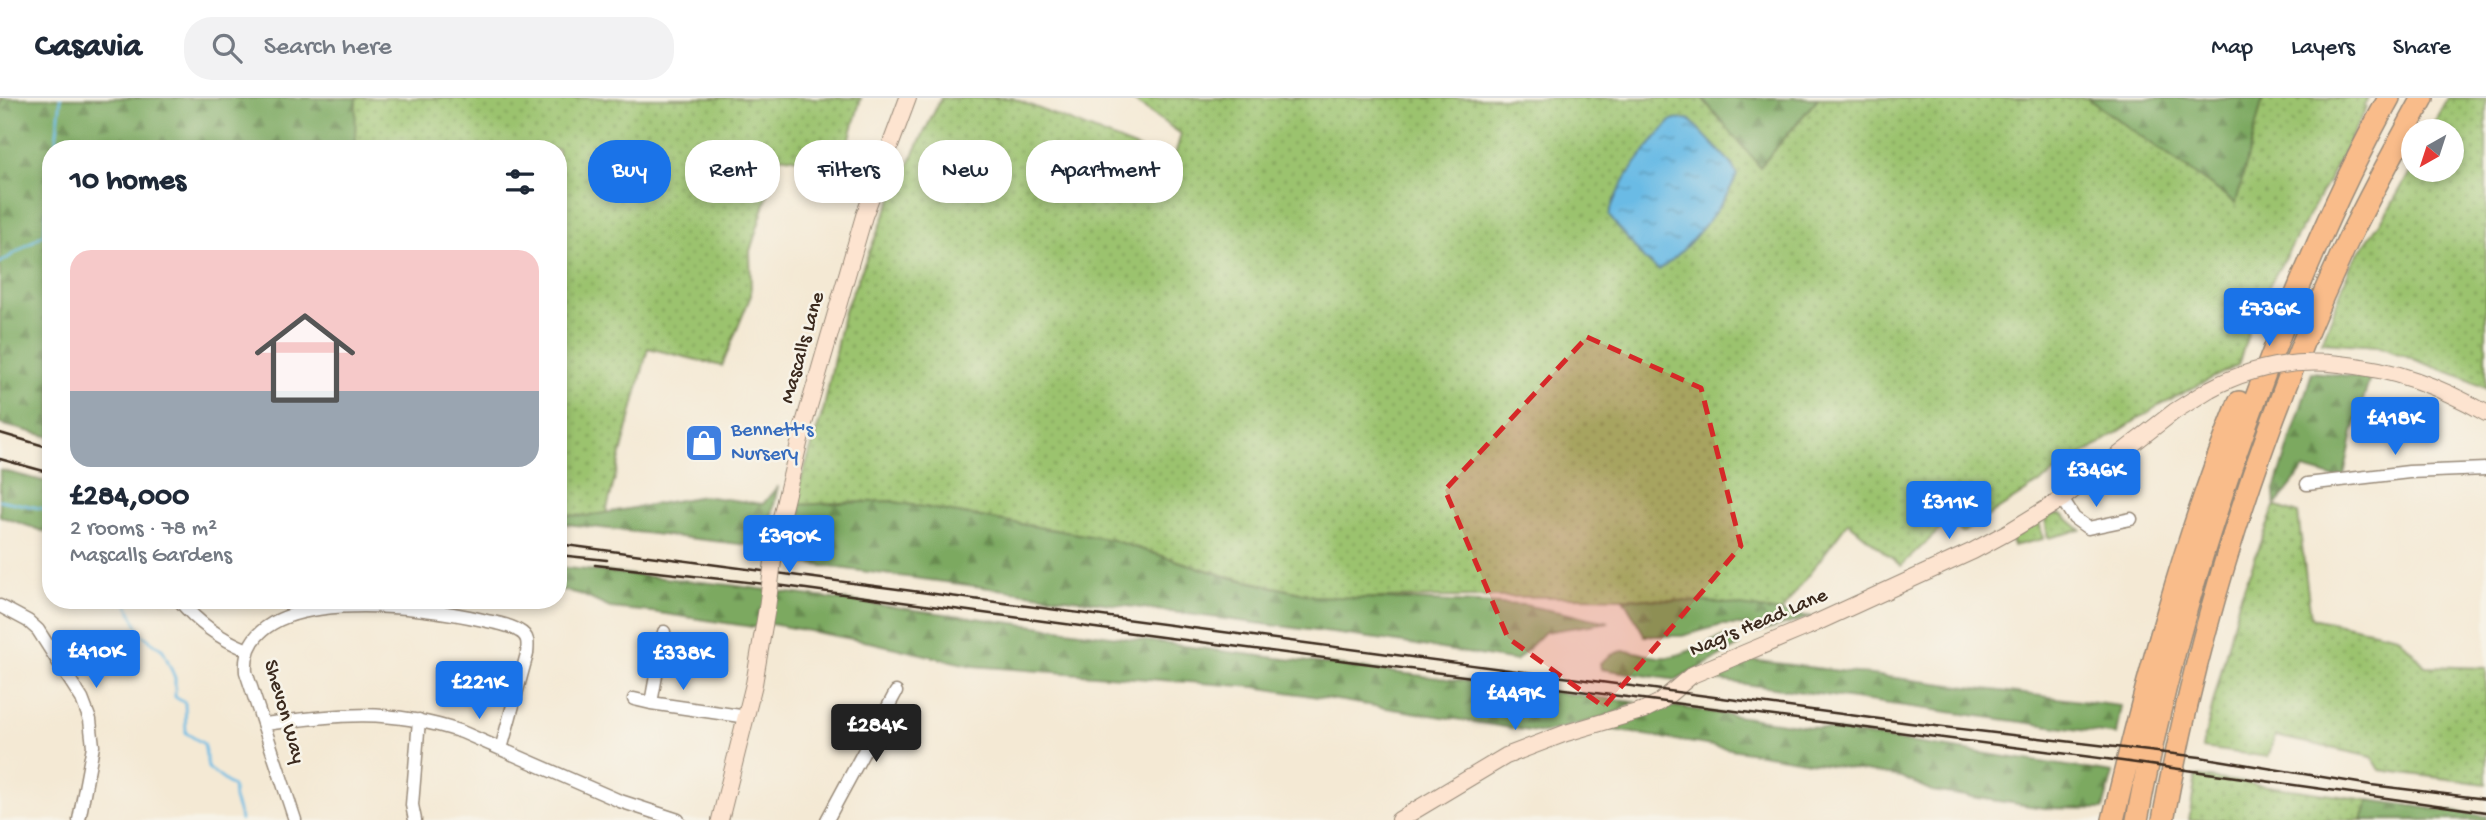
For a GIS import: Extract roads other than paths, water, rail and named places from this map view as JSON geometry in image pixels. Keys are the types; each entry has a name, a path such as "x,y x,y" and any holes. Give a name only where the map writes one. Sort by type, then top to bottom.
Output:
{"highway":[{"path":"2137,820 2152,738 2179,627 2210,527 2263,378 2299,288 2359,153 2389,98"},
{"path":"2163,820 2194,676 2221,581 2270,431 2304,340 2345,247 2423,98"},
{"path":"2113,820 2157,642 2213,471 2304,243 2339,175 2359,153"},
{"path":"2120,820 2154,691 2179,627"}],"street":[{"name":"Mascalls Lane","path":"720,820 747,717 767,608 776,538 803,427 861,228 908,98"},
{"name":"Nag's Head Lane","path":"1398,820 1506,756 1545,740 1644,710 1660,702 1692,675 1807,627 1973,551 2062,499 2175,411 2250,371 2294,362 2340,363 2380,368 2414,378 2486,413"},
{"path":"2307,484 2409,472 2486,468"},
{"path":"2062,499 2074,518 2088,528 2131,519"},
{"path":"0,606 22,617 38,630 88,710 93,746 79,820"},
{"path":"187,609 212,632 248,650"},
{"name":"Shevon Way","path":"295,820 246,672 245,661 251,642 282,618 328,609"},
{"name":"Shevon Way","path":"423,609 474,618 519,630 526,636 527,654 501,749"},
{"path":"651,703 664,632"},
{"path":"827,820 896,692"},
{"path":"634,699 675,708 726,712 747,717"},
{"path":"265,724 327,715 359,714 419,720 462,732 620,802 678,820"},
{"path":"415,820 412,806 419,720"}],"water":[{"path":"1689,119 1731,163 1737,175 1703,227 1659,270 1644,259 1609,216 1626,178 1653,141 1672,120"}],"waterway":[{"path":"56,140 61,98"},
{"path":"0,263 42,235"},
{"path":"0,500 42,509"},
{"path":"130,609 140,633 163,650 175,678 175,697 185,703 186,733 204,744 208,768 233,787 241,820"}],"railway":[{"path":"0,433 42,445"},
{"path":"0,459 42,471"},
{"path":"567,545 1910,723 2200,757 2371,785 2486,799"},
{"path":"567,556 607,560"},
{"path":"595,565 784,586 2122,761 2486,812"}],"place":[{"name":"Bennett's Nursery","path":"704,443"}]}
